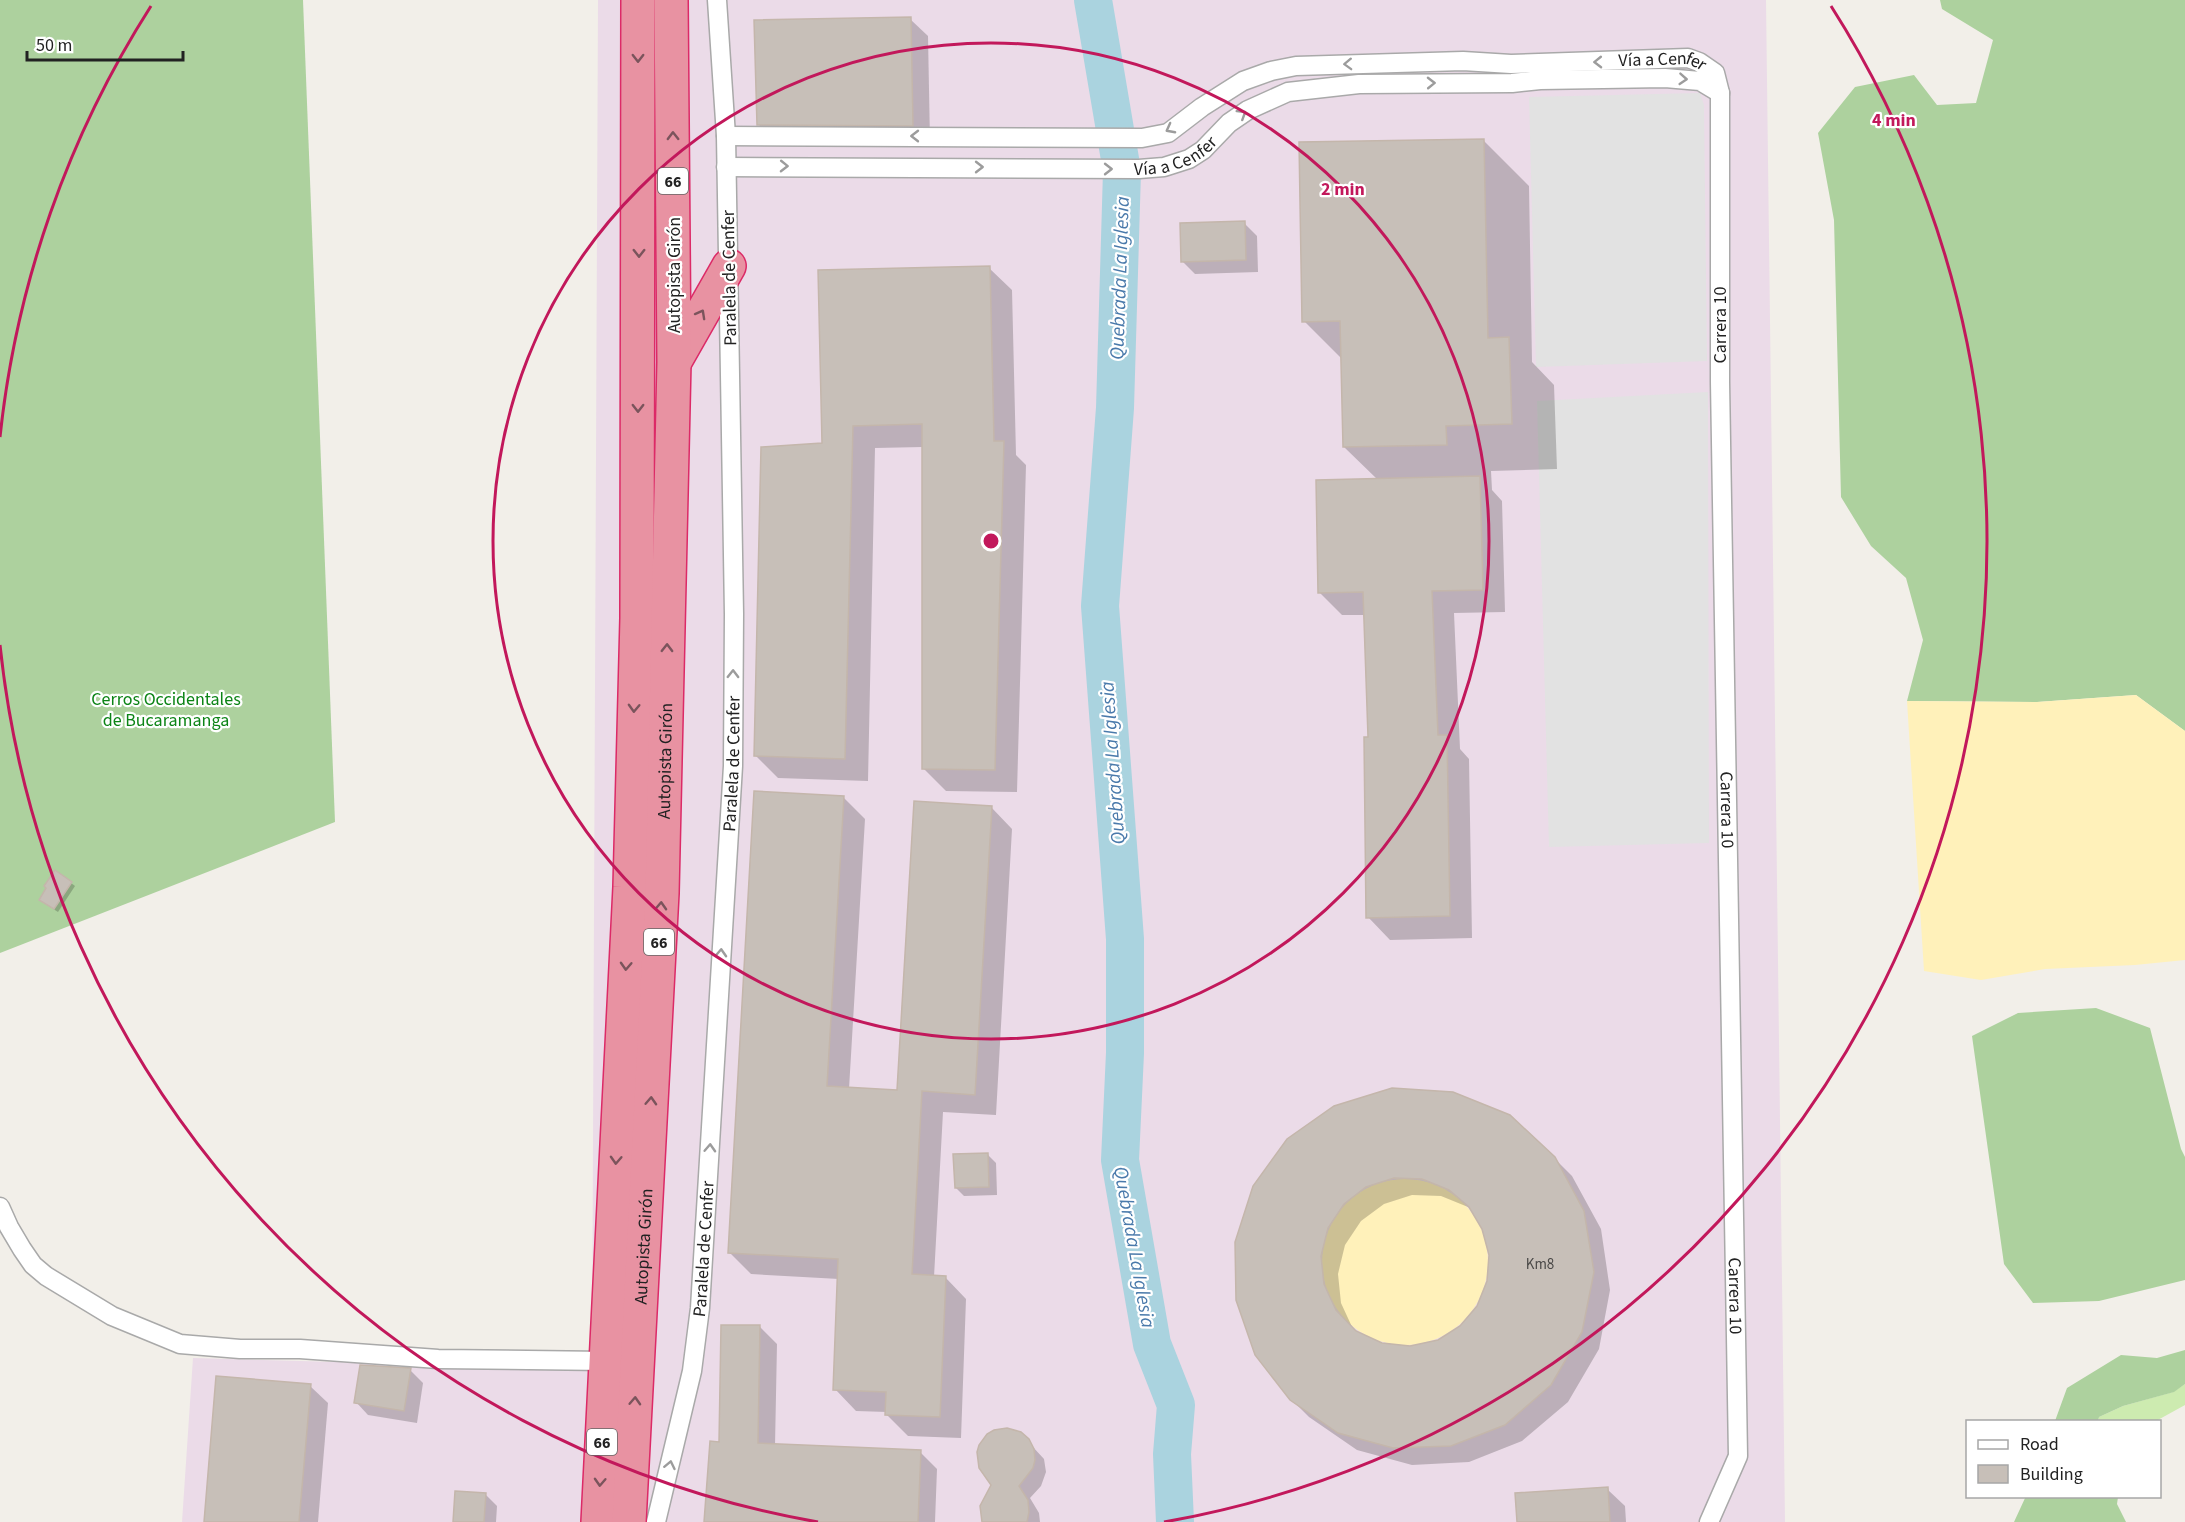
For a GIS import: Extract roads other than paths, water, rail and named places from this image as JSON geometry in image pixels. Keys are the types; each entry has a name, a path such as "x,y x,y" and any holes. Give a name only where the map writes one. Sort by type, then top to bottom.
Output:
{"highway":[{"name":"Autopista Girón","path":"598,1522 630,887 637,618 638,0"},
{"name":"Autopista Girón","path":"629,1522 662,893 674,362 671,0"},
{"path":"674,362 729,266"}],"street":[{"name":"Paralela de Cenfer","path":"656,1522 692,1371 700,1308 733,766 734,614 729,266 726,136 717,0"},
{"name":"Vía a Cenfer","path":"726,136 1142,138 1168,133 1202,107 1243,81 1271,71 1296,66 1463,61 1521,64 1688,58 1699,62 1714,73 1720,93"},
{"name":"Vía a Cenfer","path":"726,167 1139,169 1164,167 1189,159 1203,150 1229,123 1248,110 1288,92 1359,84 1512,83 1540,80 1665,78 1700,81 1720,93"},
{"name":"Carrera 10","path":"1709,1522 1738,1456 1720,394 1720,93"},
{"path":"0,1207 22,1249 33,1265 46,1276 112,1316 180,1344 240,1349 300,1349 438,1359 606,1361"}],"waterway":[{"name":"Quebrada La Iglesia","path":"1093,0 1122,171 1115,408 1100,606 1125,939 1125,1053 1120,1160 1152,1344 1176,1405 1172,1454 1175,1522"}],"park label":[{"name":"Cerros Occidentales de Bucaramanga","path":"166,709"}]}
